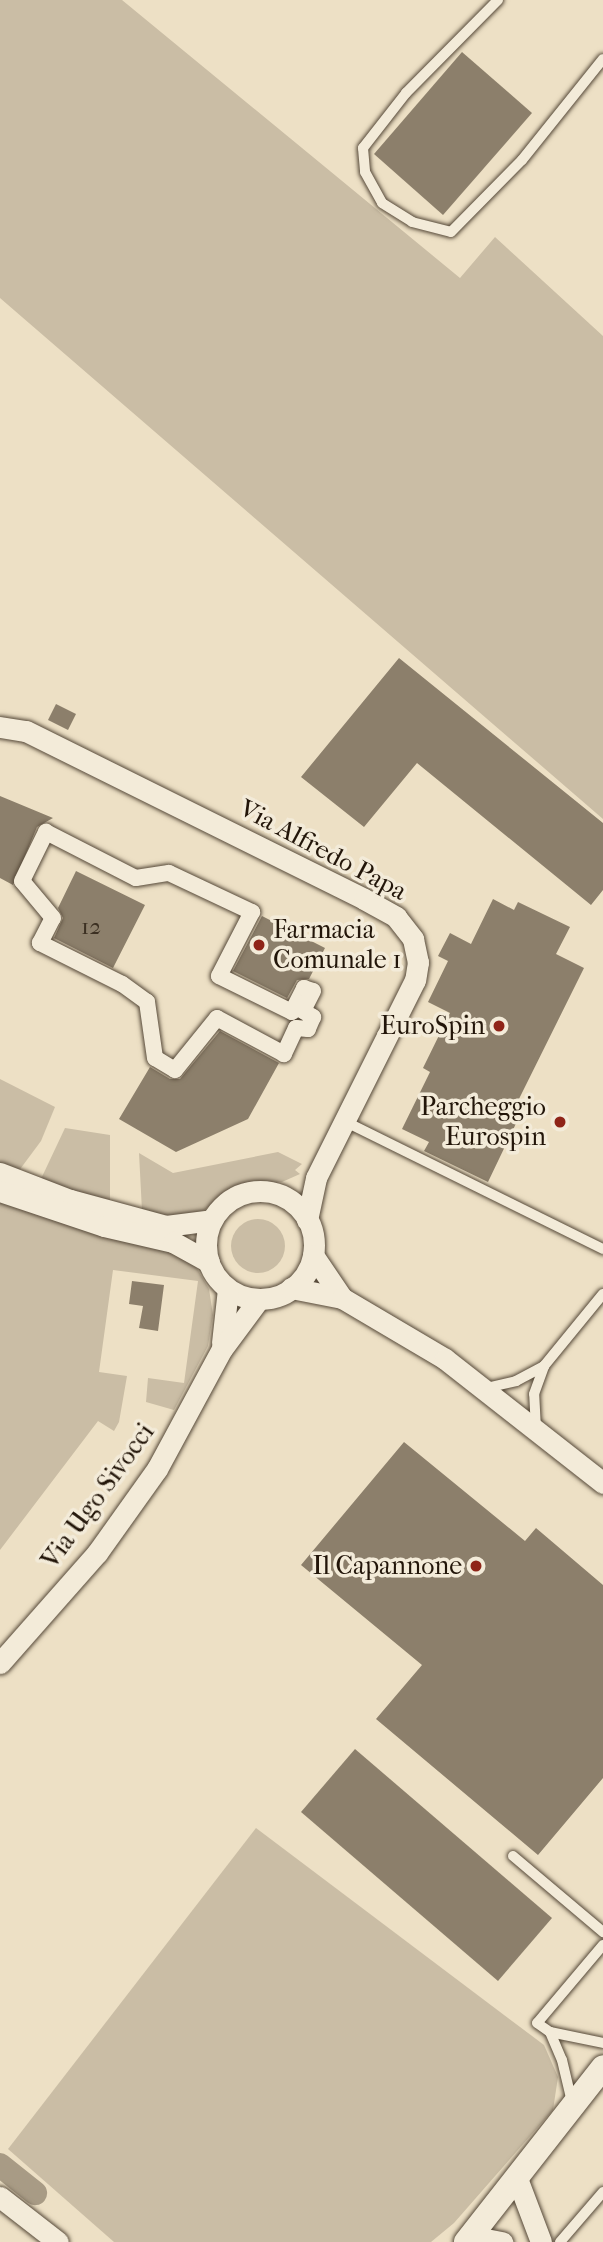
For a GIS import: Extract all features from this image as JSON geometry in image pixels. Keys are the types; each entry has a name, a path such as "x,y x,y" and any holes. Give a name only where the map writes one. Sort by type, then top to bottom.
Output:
{"street":[{"name":"Via Alfredo Papa","path":"0,727 26,731 364,899 402,923 416,949 415,980 316,1178 307,1220"},
{"path":"47,832 136,878 169,873 252,912 219,976 292,1012 304,988 313,991 303,1011 313,1017 308,1029 296,1028 284,1054 217,1018 175,1070 155,1058 147,1002 122,984 40,943 53,918 22,881 47,832"},
{"path":"0,1173 70,1200 166,1226 212,1220"},
{"path":"208,1262 207,1235 212,1220 236,1197 252,1192 283,1196 316,1178"},
{"path":"0,1191 103,1226 173,1242 208,1262 228,1289 260,1299 292,1289 342,1298 486,1388 603,1483"},
{"path":"283,1196 307,1220 313,1255 342,1298"},
{"path":"292,1289 313,1255"},
{"name":"Via Ugo Sivocci","path":"222,1349 228,1289"},
{"name":"Via Ugo Sivocci","path":"0,1662 97,1553 157,1469 222,1349 260,1299"},
{"path":"466,2240 518,2181 603,2067"},
{"path":"518,2181 541,2242"},
{"path":"0,2197 58,2242"},
{"path":"466,2240 502,2242"}],"lane":[{"path":"498,0 406,93 363,148 365,172 382,203 412,222 451,233 522,160 603,59"},
{"path":"346,1122 603,1248"},
{"path":"536,1429 534,1394 544,1366 603,1294"},
{"path":"486,1388 516,1381 544,1366"},
{"path":"513,1856 603,1932"},
{"path":"603,1945 537,2023 550,2032 603,2043"},
{"path":"550,2032 562,2060 573,2110"},
{"path":"560,2242 603,2192"}],"shaded area":[{"path":"0,0 122,0 460,278 495,237 603,336 603,819 0,298"},
{"path":"0,1079 55,1107 41,1141 18,1172 0,1164"},
{"path":"65,1128 110,1135 110,1203 40,1181"},
{"path":"278,1152 302,1164 295,1170 300,1174 282,1182 235,1187 200,1213 177,1217 142,1211 139,1153 173,1173"},
{"path":"0,1200 178,1253 196,1267 209,1289 213,1315 208,1346 174,1410 146,1402 148,1378 184,1383 198,1281 113,1270 99,1372 127,1376 119,1422 114,1431 98,1421 0,1550"},
{"path":"258,1219 277,1227 285,1246 277,1265 258,1273 239,1265 231,1246 239,1227"},
{"path":"256,1828 544,2045 558,2077 553,2110 454,2223 431,2242 114,2242 8,2149"}],"building":[{"path":"462,52 532,113 443,215 374,154"},
{"path":"399,658 603,823 603,890 591,905 417,763 364,827 301,777"},
{"path":"56,704 76,714 68,730 48,720"},
{"path":"0,796 53,818 37,827 13,885 0,878"},
{"path":"76,871 145,905 113,968 54,938 63,918 58,908"},
{"name":"EuroSpin","path":"493,899 514,910 518,902 570,927 556,954 584,968 514,1109 521,1113 488,1182 424,1151 429,1142 402,1129 430,1072 423,1068 450,1013 428,1002 448,961 438,956 450,933 471,944"},
{"path":"262,916 325,948 309,979 297,980 287,998 233,971"},
{"path":"220,1031 279,1063 248,1119 176,1152 119,1119 150,1067 170,1079 180,1079"},
{"path":"132,1281 164,1285 158,1331 139,1328 143,1306 129,1304"},
{"path":"404,1442 525,1541 536,1528 603,1585 603,1778 538,1855 376,1719 422,1665 301,1565"},
{"path":"355,1749 552,1918 498,1981 301,1812"}],"waterway":[{"path":"0,2165 35,2193"}],"place":[{"name":"Farmacia Comunale 1","path":"259,945"},
{"name":"EuroSpin","path":"499,1026"},
{"name":"Parcheggio Eurospin","path":"560,1122"},
{"name":"Il Capannone","path":"476,1566"}]}
